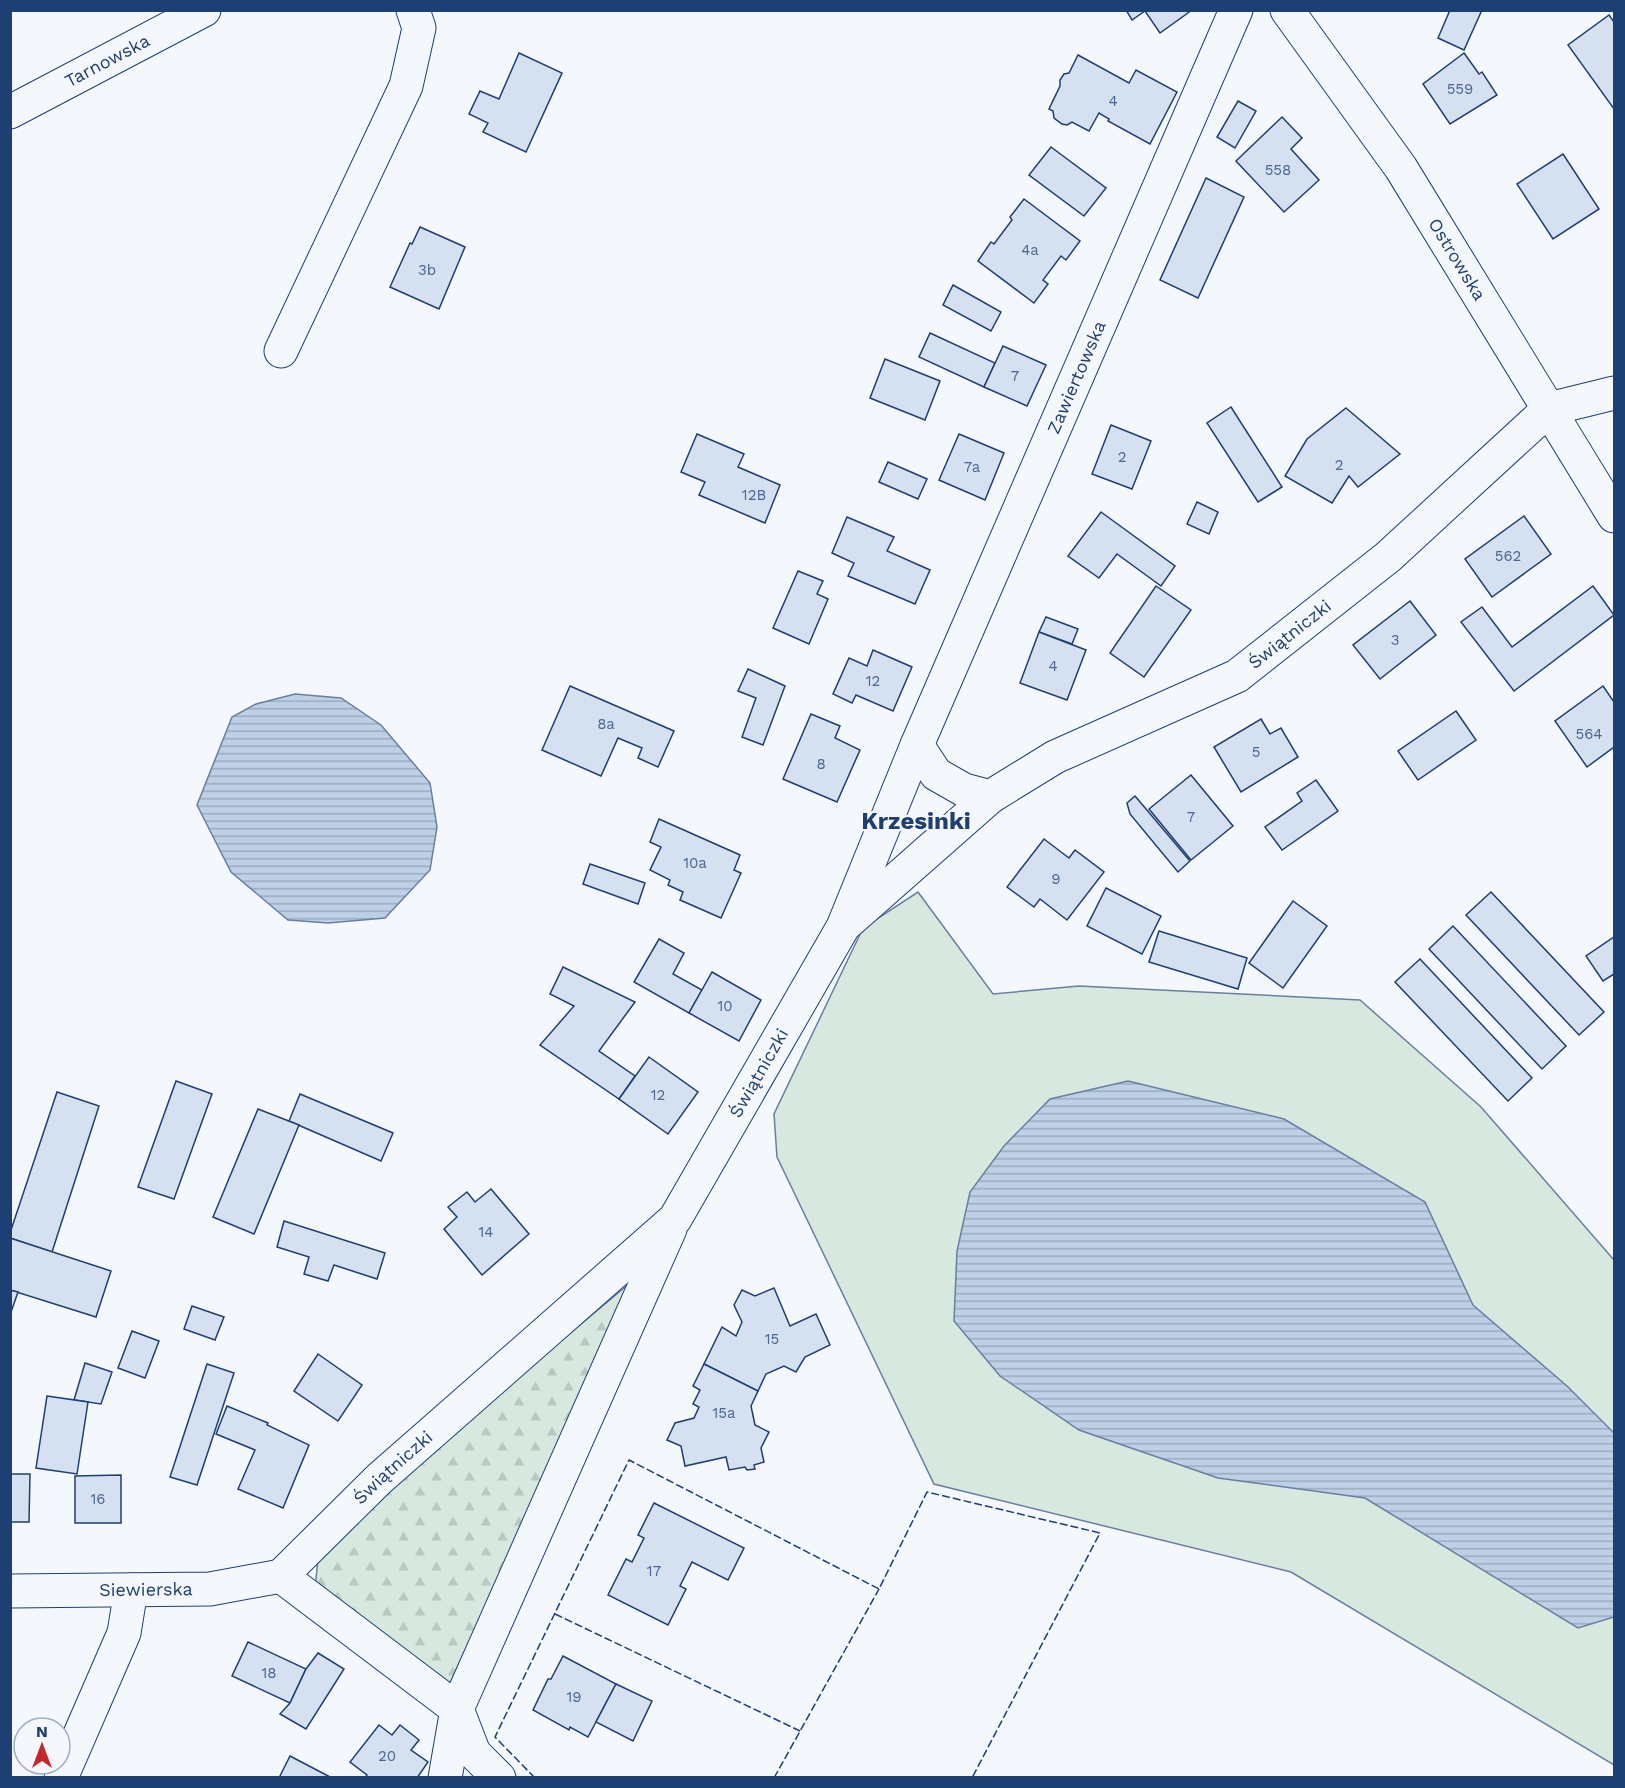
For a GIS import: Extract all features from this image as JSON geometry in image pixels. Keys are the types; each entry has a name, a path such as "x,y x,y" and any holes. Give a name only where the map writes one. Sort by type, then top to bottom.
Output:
{"street":[{"name":"Tarnowska","path":"10,112 204,10"},
{"path":"281,351 406,86 419,28 413,10"},
{"name":"Zawiertowska","path":"917,745 1236,10"},
{"name":"Ostrowska","path":"1287,10 1401,168 1614,516"},
{"path":"1550,409 1614,393"},
{"name":"Świątniczki","path":"843,927 990,797 1055,757 1237,676 1388,557 1550,409"},
{"path":"917,745 936,774 964,790 990,797"},
{"name":"Świątniczki","path":"445,1778 457,1709 675,1219 843,927 917,745"},
{"name":"Świątniczki","path":"281,1576 379,1479 675,1219"},
{"path":"281,1576 457,1709 474,1753 499,1778"},
{"name":"Siewierska","path":"10,1591 210,1589 281,1576"},
{"path":"61,1778 124,1633 131,1590"}],"green space":[{"path":"918,892 993,994 1079,986 1360,1000 1481,1107 1614,1260 1614,1765 1291,1572 934,1484 777,1157 774,1114 863,928"},
{"path":"636,1278 450,1683 315,1590 319,1548 398,1477"}],"water":[{"path":"295,694 341,698 381,725 430,783 437,827 430,870 385,918 328,923 288,920 231,872 197,805 232,717 256,704"},
{"path":"1128,1081 1284,1119 1425,1202 1473,1305 1567,1386 1614,1433 1614,1617 1578,1628 1365,1498 1218,1478 1079,1430 1000,1376 954,1321 957,1251 970,1192 1004,1146 1050,1099"}],"building":[{"path":"1126,10 1192,10 1160,33 1145,11 1132,20"},
{"path":"1450,10 1482,10 1464,50 1438,38"},
{"path":"1609,15 1614,22 1614,109 1568,45"},
{"path":"519,53 562,73 526,152 483,132 488,123 469,114 480,91 499,99"},
{"path":"1464,53 1479,74 1482,72 1497,95 1450,124 1423,84"},
{"path":"1078,55 1129,83 1136,70 1177,92 1150,144 1108,121 1109,119 1099,113 1089,131 1072,122 1067,125 1062,124 1054,118 1053,111 1049,109 1060,86 1060,80 1064,74 1069,73"},
{"path":"1238,101 1256,111 1235,148 1217,137"},
{"path":"1282,117 1302,138 1291,149 1319,180 1284,212 1236,161"},
{"path":"1051,147 1106,188 1084,216 1029,175"},
{"path":"1563,154 1599,209 1553,239 1517,184"},
{"path":"1206,178 1244,197 1198,298 1160,280"},
{"path":"1024,199 1080,241 1066,260 1061,256 1043,280 1048,284 1034,303 978,261 991,242 994,244 1012,220 1010,217"},
{"path":"420,227 465,247 439,309 390,287"},
{"path":"953,285 1001,312 991,331 943,305"},
{"path":"930,333 995,363 984,387 919,357"},
{"path":"1003,346 1046,365 1027,406 984,387"},
{"path":"885,359 940,381 925,420 870,398"},
{"path":"1231,407 1282,487 1258,502 1207,423"},
{"path":"1346,408 1400,454 1358,487 1349,476 1332,503 1285,476 1307,439"},
{"path":"1111,425 1151,441 1132,489 1092,474"},
{"path":"697,434 744,454 738,467 780,485 765,523 699,495 705,482 681,472"},
{"path":"959,434 1004,453 985,500 939,480"},
{"path":"888,462 927,479 918,499 879,482"},
{"path":"1197,502 1218,512 1209,534 1187,524"},
{"path":"1101,512 1175,566 1161,586 1117,554 1099,578 1068,556"},
{"path":"1524,516 1551,554 1492,597 1465,559"},
{"path":"847,517 894,537 887,551 930,570 915,604 848,576 854,563 832,553"},
{"path":"798,571 823,581 817,594 828,599 809,644 773,628"},
{"path":"1156,586 1191,610 1144,677 1110,653"},
{"path":"1593,586 1614,615 1514,691 1461,622 1482,607 1512,647"},
{"path":"1410,601 1436,635 1380,679 1353,645"},
{"path":"1046,617 1078,629 1072,644 1039,632"},
{"path":"1039,632 1086,650 1067,700 1020,683"},
{"path":"873,650 912,667 893,711 856,695 852,703 833,694 849,658 867,666"},
{"path":"748,669 785,686 763,745 742,737 756,698 738,691"},
{"path":"570,686 674,731 658,767 638,758 642,748 618,738 601,776 542,750"},
{"path":"1603,686 1614,702 1614,747 1587,767 1555,721"},
{"path":"1456,711 1476,740 1418,780 1398,751"},
{"path":"811,714 840,726 835,738 860,750 837,802 783,779"},
{"path":"1261,719 1270,734 1281,728 1298,757 1241,792 1214,747"},
{"path":"1191,775 1233,826 1191,860 1149,809"},
{"path":"1316,780 1338,811 1282,850 1265,827 1302,801 1297,793"},
{"path":"1135,796 1190,861 1178,872 1130,814 1127,803"},
{"path":"659,819 740,855 734,870 741,873 721,918 680,900 683,892 668,885 670,880 650,870 661,847 650,842"},
{"path":"1044,839 1069,858 1075,850 1104,872 1067,920 1040,899 1034,907 1007,887"},
{"path":"590,864 645,883 638,904 583,884"},
{"path":"1106,888 1161,916 1142,954 1087,926"},
{"path":"1491,892 1604,1012 1579,1035 1466,915"},
{"path":"1293,901 1327,926 1283,988 1249,963"},
{"path":"1453,926 1566,1046 1542,1069 1429,949"},
{"path":"1159,931 1247,958 1238,989 1149,962"},
{"path":"1614,937 1614,974 1603,981 1586,956"},
{"path":"659,939 684,953 673,974 702,990 689,1013 634,982"},
{"path":"1420,959 1532,1078 1508,1101 1395,982"},
{"path":"563,967 635,1002 599,1051 635,1076 619,1099 540,1045 574,1006 550,994"},
{"path":"712,972 761,1000 739,1041 689,1013"},
{"path":"649,1057 698,1092 668,1134 619,1099"},
{"path":"176,1081 212,1094 174,1199 138,1187"},
{"path":"57,1092 99,1106 52,1252 10,1238 10,1233"},
{"path":"300,1094 393,1133 381,1161 289,1121"},
{"path":"258,1109 299,1125 254,1234 213,1217"},
{"path":"491,1189 529,1234 482,1275 444,1229 457,1217 448,1207 467,1192 475,1202"},
{"path":"284,1221 385,1253 377,1279 334,1265 328,1281 304,1274 309,1257 277,1247"},
{"path":"10,1238 111,1271 96,1317 10,1290"},
{"path":"774,1288 790,1326 816,1314 830,1345 805,1357 796,1372 784,1366 766,1374 758,1391 704,1364 722,1327 736,1336 742,1322 734,1305 742,1290 755,1296"},
{"path":"10,1290 18,1292 10,1315"},
{"path":"192,1306 224,1317 215,1340 184,1329"},
{"path":"132,1331 159,1341 145,1378 118,1368"},
{"path":"318,1354 362,1385 338,1421 294,1391"},
{"path":"85,1363 112,1372 101,1404 74,1400"},
{"path":"207,1364 234,1373 197,1485 170,1477"},
{"path":"704,1364 758,1391 751,1406 755,1425 769,1432 761,1448 764,1462 754,1465 755,1469 747,1470 745,1467 729,1470 726,1457 685,1466 681,1446 667,1440 675,1423 694,1418 699,1407 693,1404 700,1390 693,1386"},
{"path":"47,1396 88,1402 77,1474 36,1468"},
{"path":"227,1406 268,1423 267,1425 309,1445 283,1508 238,1489 255,1450 216,1434"},
{"path":"10,1474 30,1474 29,1522 10,1522"},
{"path":"121,1475 121,1523 75,1523 75,1476"},
{"path":"654,1503 744,1548 728,1580 692,1562 680,1586 686,1589 668,1625 608,1595 626,1559 632,1562 644,1538 638,1535"},
{"path":"248,1642 306,1669 290,1703 232,1676"},
{"path":"318,1653 344,1669 306,1729 280,1714 290,1703 306,1669"},
{"path":"563,1656 616,1684 588,1737 570,1727 569,1730 533,1710 548,1679 551,1679"},
{"path":"616,1684 652,1701 633,1741 596,1722"},
{"path":"379,1725 392,1735 400,1725 419,1740 411,1750 428,1762 417,1778 365,1778 367,1775 350,1762"},
{"path":"290,1756 332,1778 279,1778"}],"fence":[{"path":"535,1778 495,1737 629,1460 879,1589 927,1492 1100,1533 972,1778"},
{"path":"774,1778 879,1589"},
{"path":"555,1614 800,1731"}],"district":[{"name":"Krzesinki","path":"916,821"}]}
